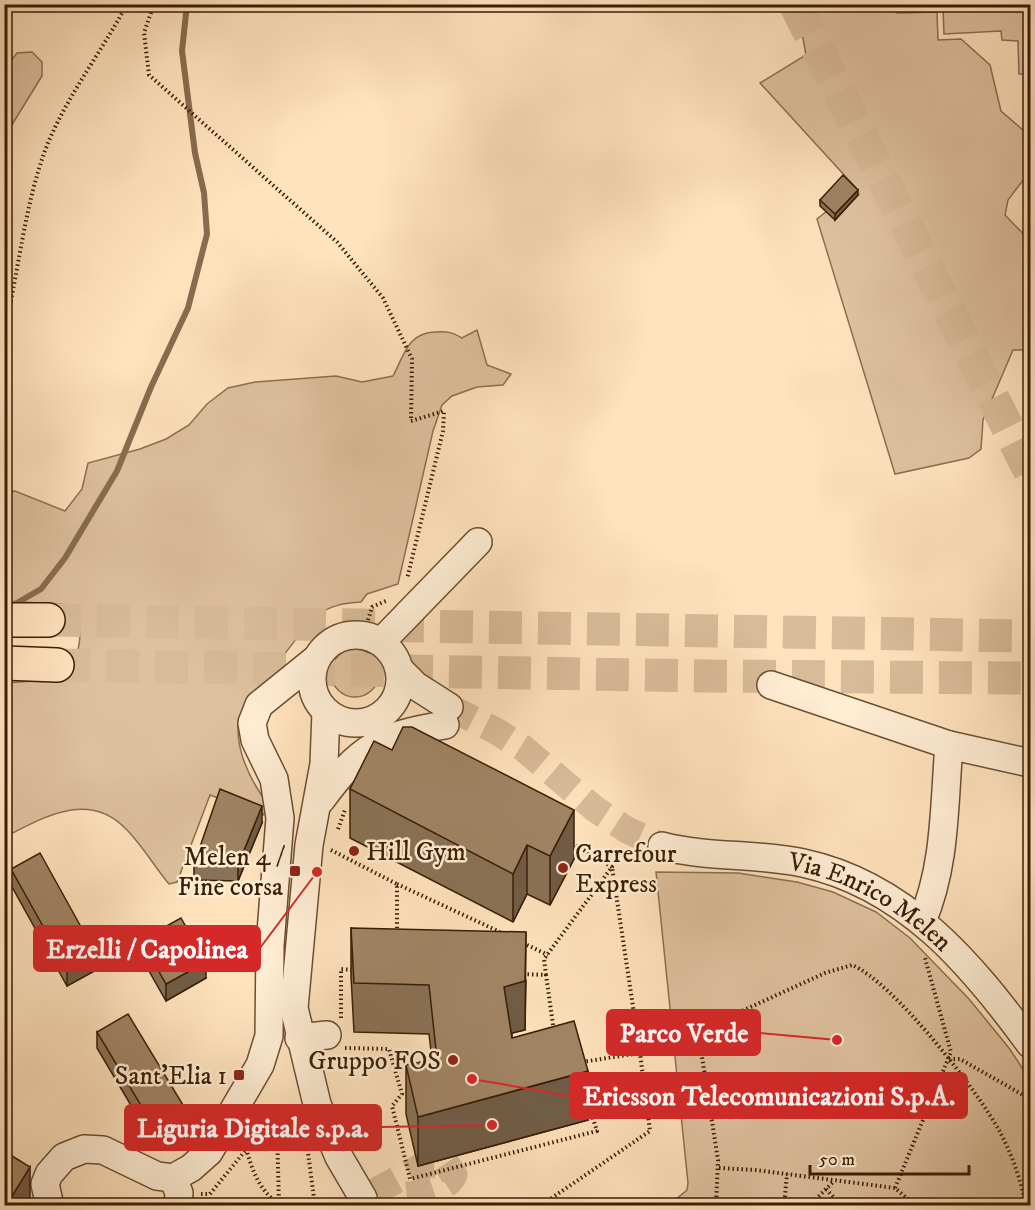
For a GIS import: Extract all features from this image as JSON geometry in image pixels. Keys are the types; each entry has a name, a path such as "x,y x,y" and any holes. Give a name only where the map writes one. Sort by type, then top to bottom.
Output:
{"highway":[{"path":"4,620 48,620"},
{"path":"4,663 57,665"}],"street":[{"path":"373,639 478,542"},
{"path":"316,659 312,671 311,688 337,718 373,720 391,706 399,688 399,669 393,654 373,639 355,634 336,639 328,644 316,659 255,710 252,723 255,740 270,768 280,806 270,945 281,1040 317,1104 339,1157 363,1198"},
{"path":"391,706 414,704 448,707 416,686 399,669"},
{"path":"771,685 949,745 1030,763"},
{"path":"268,698 311,688"},
{"path":"50,1206 45,1184 49,1174 64,1157 84,1149 103,1150 157,1176 173,1178 191,1168 209,1152 260,1065 281,1040 294,1008 315,809 324,764 335,739 337,718"},
{"path":"315,809 355,757 391,739 445,725"},
{"path":"391,739 407,761"},
{"path":"923,934 940,852 949,745"},
{"name":"Via Enrico Melen","path":"662,846 717,855 761,857 824,869 865,883 893,898 923,934 969,968 1030,1044"},
{"path":"281,1040 336,1036"},
{"path":"166,1206 173,1178"},
{"path":"173,1178 179,1193 178,1206"}],"path":[{"path":"4,332 24,233 46,149 70,98 127,4"},
{"path":"154,4 144,33 149,75 337,242 383,298 412,358 411,420 444,411 442,431 406,582"},
{"path":"373,639 372,607 393,598"},
{"path":"349,799 330,850 507,935"},
{"path":"568,841 612,867"},
{"path":"556,1041 544,959 612,867"},
{"path":"540,1206 651,1131 612,867"},
{"path":"397,884 397,942"},
{"path":"895,1188 951,1052 923,934"},
{"path":"517,940 548,954"},
{"path":"716,1206 719,1168 700,1044 709,1028 825,973 852,966 875,979 949,1059 999,1131 1014,1162 1028,1205"},
{"path":"363,970 341,969 336,1036 389,1049 402,1094 392,1106 411,1179 597,1131 584,1091"},
{"path":"512,974 546,975"},
{"path":"574,1063 700,1044"},
{"path":"949,1059 960,1059 1030,1099"},
{"path":"242,1129 305,1132 315,1206"},
{"path":"277,1131 280,1205"},
{"path":"245,1150 257,1179 280,1205"},
{"path":"719,1168 895,1188 916,1206"},
{"path":"784,1206 787,1174"},
{"path":"809,1206 835,1181"},
{"path":"826,1189 838,1202"},
{"path":"1028,1205 1030,1199"}],"shaded area":[{"path":"797,5 896,5 897,13 937,12 938,40 961,39 990,65 1001,111 1024,131 1030,163 1027,175 1008,200 1005,215 1030,241 1030,350 1013,350 983,420 981,449 969,458 895,474 817,219 856,188 760,83 806,55"},
{"path":"909,5 1030,5 1030,74 1019,74 1018,41 1002,40 1001,31 944,34 943,8 909,7"},
{"path":"32,52 42,62 42,76 5,136 5,68 17,53"},
{"path":"477,330 487,365 511,374 503,385 477,387 452,396 442,405 433,431 398,584 367,594 361,602 338,605 318,615 273,669 241,718 238,737 243,758 251,778 269,806 263,815 210,795 177,882 169,884 126,829 112,817 97,811 82,809 51,815 5,837 5,683 46,680 74,667 80,628 71,605 5,601 5,492 15,491 65,511 82,489 88,463 140,449 166,439 189,425 207,404 228,388 255,382 336,376 362,382 393,376 408,347 418,336 442,332 452,333 462,338"},
{"path":"355,649 372,656 379,673 372,690 355,697 338,690 331,673 338,656"},
{"path":"656,872 738,873 797,882 833,892 876,912 910,938 969,999 1009,1048 1030,1080 1030,1205 669,1205 687,1190 688,1183"}],"building":[{"path":"843,175 858,190 835,214 820,200"},
{"path":"1030,386 1030,410 1027,410"},
{"path":"403,727 412,727 574,810 550,856 527,845 513,874 350,789 374,741 392,750"},
{"path":"220,789 262,806 238,865 194,864"},
{"path":"40,853 96,954 67,969 11,869"},
{"path":"181,918 206,962 166,984 141,940"},
{"path":"351,928 526,932 525,981 504,987 512,1038 574,1021 588,1071 418,1117 406,1065 437,1059 429,985 354,983"},
{"path":"128,1014 186,1110 155,1129 97,1032"},
{"path":"4,1151 30,1167 6,1206 4,1206"}],"waterway":[{"path":"10,607 41,589 65,558 117,471 151,387 188,308 207,234 204,193 195,153 182,51 187,4"}],"tunnel":[{"path":"795,4 1030,472"},
{"path":"48,620 1030,636"},
{"path":"57,665 705,676 1030,678"},
{"path":"449,707 523,748 595,809 627,830 662,846"},
{"path":"446,1163 454,1175 448,1183 439,1188 400,1196 363,1198 424,1165 446,1163"}],"place":[{"name":"Hill Gym","path":"354,851"},
{"name":"Carrefour Express","path":"563,868"},
{"name":"Melen 4 / Fine corsa","path":"295,871"},
{"name":"Erzelli / Capolinea","path":"317,872"},
{"name":"Parco Verde","path":"837,1040"},
{"name":"Gruppo FOS","path":"453,1060"},
{"name":"Sant'Elia 1","path":"239,1075"},
{"name":"Ericsson Telecomunicazioni S.p.A.","path":"472,1079"},
{"name":"Liguria Digitale s.p.a.","path":"492,1125"}]}
